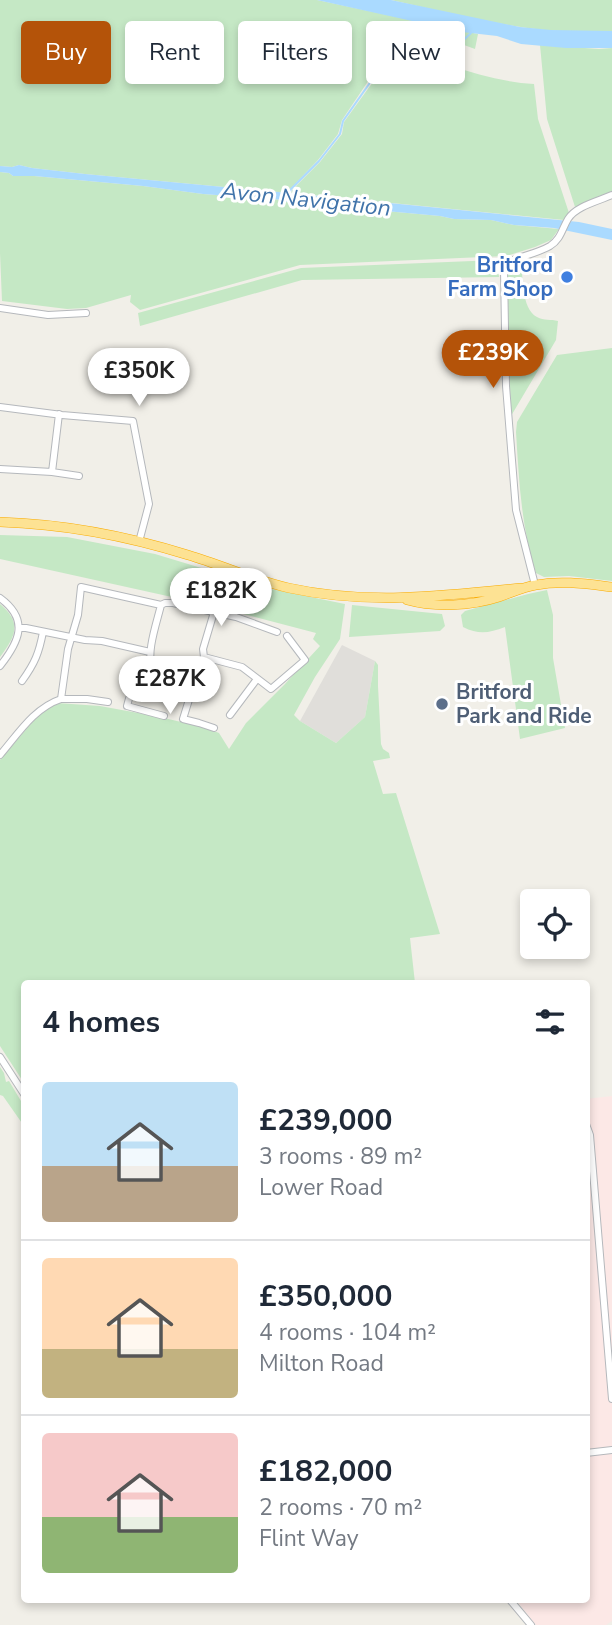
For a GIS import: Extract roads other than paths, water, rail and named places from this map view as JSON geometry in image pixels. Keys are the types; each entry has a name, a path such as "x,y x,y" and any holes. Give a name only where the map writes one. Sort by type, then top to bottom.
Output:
{"highway":[{"path":"0,522 61,527 139,542 187,554 287,587 338,595 404,599 567,583 612,587"}],"street":[{"path":"535,585 516,510 506,386 504,271 509,262 548,247 559,239 568,219 580,209 612,195"},
{"path":"0,308 48,315 86,313"},
{"path":"0,407 133,421 149,504 139,542"},
{"path":"52,472 59,414"},
{"path":"0,469 79,476"},
{"path":"61,699 68,649 78,615 82,587 161,605 173,603 236,617 277,632"},
{"path":"0,598 13,612 19,628 15,646 0,666"},
{"path":"153,670 150,665 150,652 161,605"},
{"path":"183,719 205,657 203,649 214,612"},
{"path":"19,628 102,641 150,652"},
{"path":"22,681 33,667 39,653 43,632"},
{"path":"205,657 242,667 271,689 305,660 287,636"},
{"path":"164,716 127,706 136,683 144,675 159,668 196,677"},
{"path":"230,715 257,679"},
{"path":"0,755 47,704 61,699 108,702"},
{"path":"174,718 214,728"},
{"path":"0,1056 21,1089"},
{"path":"590,1135 612,1399"},
{"path":"590,1453 612,1450"},
{"path":"513,1603 531,1625"}],"water":[{"path":"317,0 391,0 520,27 612,31 612,48 521,44 497,36 465,32 465,21 412,21"},
{"name":"Avon Navigation","path":"19,165 85,174 579,222 612,229 612,240 554,228 491,220 454,219 143,186 13,176 0,172 0,166"}],"waterway":[{"path":"465,39 471,33"},
{"name":"Avon Navigation","path":"290,192 340,134 343,121 369,84"}],"place":[{"name":"Britford Farm Shop","path":"567,277"},
{"name":"Britford Park and Ride","path":"442,704"}]}
